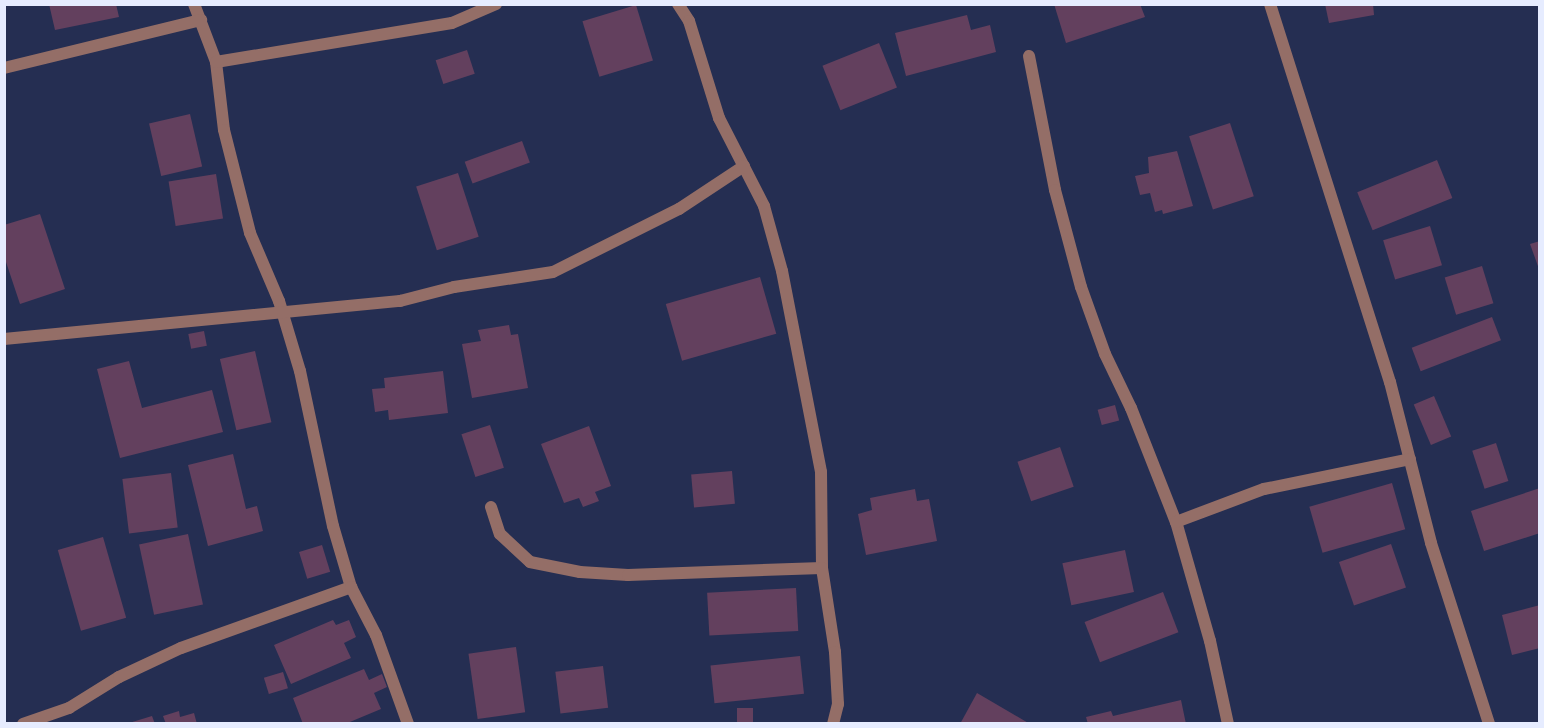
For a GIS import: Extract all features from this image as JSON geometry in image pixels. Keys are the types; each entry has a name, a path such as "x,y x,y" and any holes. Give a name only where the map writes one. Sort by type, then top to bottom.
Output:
{"street":[{"path":"194,4 216,62 224,130 250,233 282,312 300,371 333,526 351,587 376,635 408,723"},
{"path":"216,62 452,23 496,4"},
{"path":"678,4 689,21 719,118 764,206 806,387 821,472 822,568 838,704 833,723"},
{"path":"1270,4 1383,360 1431,543 1489,723"},
{"path":"4,68 201,20"},
{"path":"1029,56 1054,190 1081,287 1105,354 1131,408 1176,522 1210,641 1228,723"},
{"path":"4,339 400,301 454,287 553,272 679,210 744,166"},
{"path":"1176,522 1264,489 1410,459"},
{"path":"491,507 500,534 530,562 580,572 628,575 822,568"},
{"path":"23,723 69,708 119,677 181,648 351,587"}],"building":[{"path":"49,4 116,4 119,17 55,30"},
{"path":"1054,4 1140,4 1145,17 1066,43"},
{"path":"1325,4 1373,4 1374,15 1329,23"},
{"path":"636,5 653,60 599,77 582,21"},
{"path":"967,15 971,30 990,25 996,52 906,76 895,33"},
{"path":"879,43 897,88 840,110 822,66"},
{"path":"467,50 475,74 443,84 436,60"},
{"path":"190,114 202,167 161,176 149,123"},
{"path":"1230,123 1254,196 1213,210 1189,136"},
{"path":"522,141 530,163 473,183 465,162"},
{"path":"1177,151 1193,206 1163,214 1162,210 1155,212 1150,193 1140,195 1135,176 1149,173 1148,157"},
{"path":"1437,160 1452,198 1373,230 1357,192"},
{"path":"458,173 479,237 437,250 416,187"},
{"path":"216,174 223,218 176,226 169,182"},
{"path":"40,214 65,289 20,304 4,256 4,225"},
{"path":"1430,226 1442,265 1395,280 1383,240"},
{"path":"1540,241 1540,269 1539,269 1530,244"},
{"path":"1482,266 1493,303 1456,315 1445,277"},
{"path":"760,277 776,334 682,361 666,304"},
{"path":"1492,317 1501,340 1421,371 1412,348"},
{"path":"509,325 511,335 518,334 528,388 472,398 462,344 481,341 478,330"},
{"path":"204,331 207,346 191,349 188,334"},
{"path":"255,351 271,422 236,430 220,359"},
{"path":"129,361 142,408 212,390 223,432 120,458 97,369"},
{"path":"443,371 448,413 389,420 388,410 375,412 372,389 385,388 384,378"},
{"path":"1434,396 1451,437 1431,445 1414,405"},
{"path":"1115,405 1119,420 1102,425 1098,410"},
{"path":"490,425 504,468 475,477 461,434"},
{"path":"589,426 611,486 595,492 599,501 583,507 579,498 564,503 541,444"},
{"path":"1496,443 1508,481 1485,489 1472,451"},
{"path":"1060,447 1074,487 1031,501 1017,462"},
{"path":"233,454 246,509 257,506 263,531 208,546 188,465"},
{"path":"732,471 735,504 694,507 691,475"},
{"path":"171,473 178,528 129,534 122,479"},
{"path":"1392,483 1405,529 1323,553 1309,507"},
{"path":"1540,488 1540,533 1484,551 1471,511"},
{"path":"915,489 917,501 929,499 937,541 866,555 858,514 872,510 870,498"},
{"path":"188,534 203,604 154,615 139,544"},
{"path":"103,537 126,618 81,631 58,550"},
{"path":"1391,544 1406,587 1354,605 1339,562"},
{"path":"322,545 330,572 307,579 299,552"},
{"path":"1125,550 1134,592 1071,605 1062,563"},
{"path":"796,588 798,631 709,636 707,593"},
{"path":"1163,592 1178,632 1100,662 1085,622"},
{"path":"1540,605 1540,648 1512,655 1502,615"},
{"path":"333,620 336,625 349,620 356,637 344,643 351,658 291,684 274,645"},
{"path":"516,647 525,712 478,719 468,654"},
{"path":"800,656 804,694 714,703 710,665"},
{"path":"603,666 608,708 560,714 555,672"},
{"path":"364,669 369,680 382,674 387,687 374,693 381,709 345,724 303,724 293,698"},
{"path":"283,672 288,688 269,694 264,678"},
{"path":"977,693 1030,724 960,724"},
{"path":"1181,700 1186,724 1088,724 1086,717 1111,711 1113,716"},
{"path":"737,708 753,708 753,724 737,724"},
{"path":"179,711 180,717 194,713 197,724 166,724 163,716"},
{"path":"152,716 155,724 129,724 129,723"}]}
